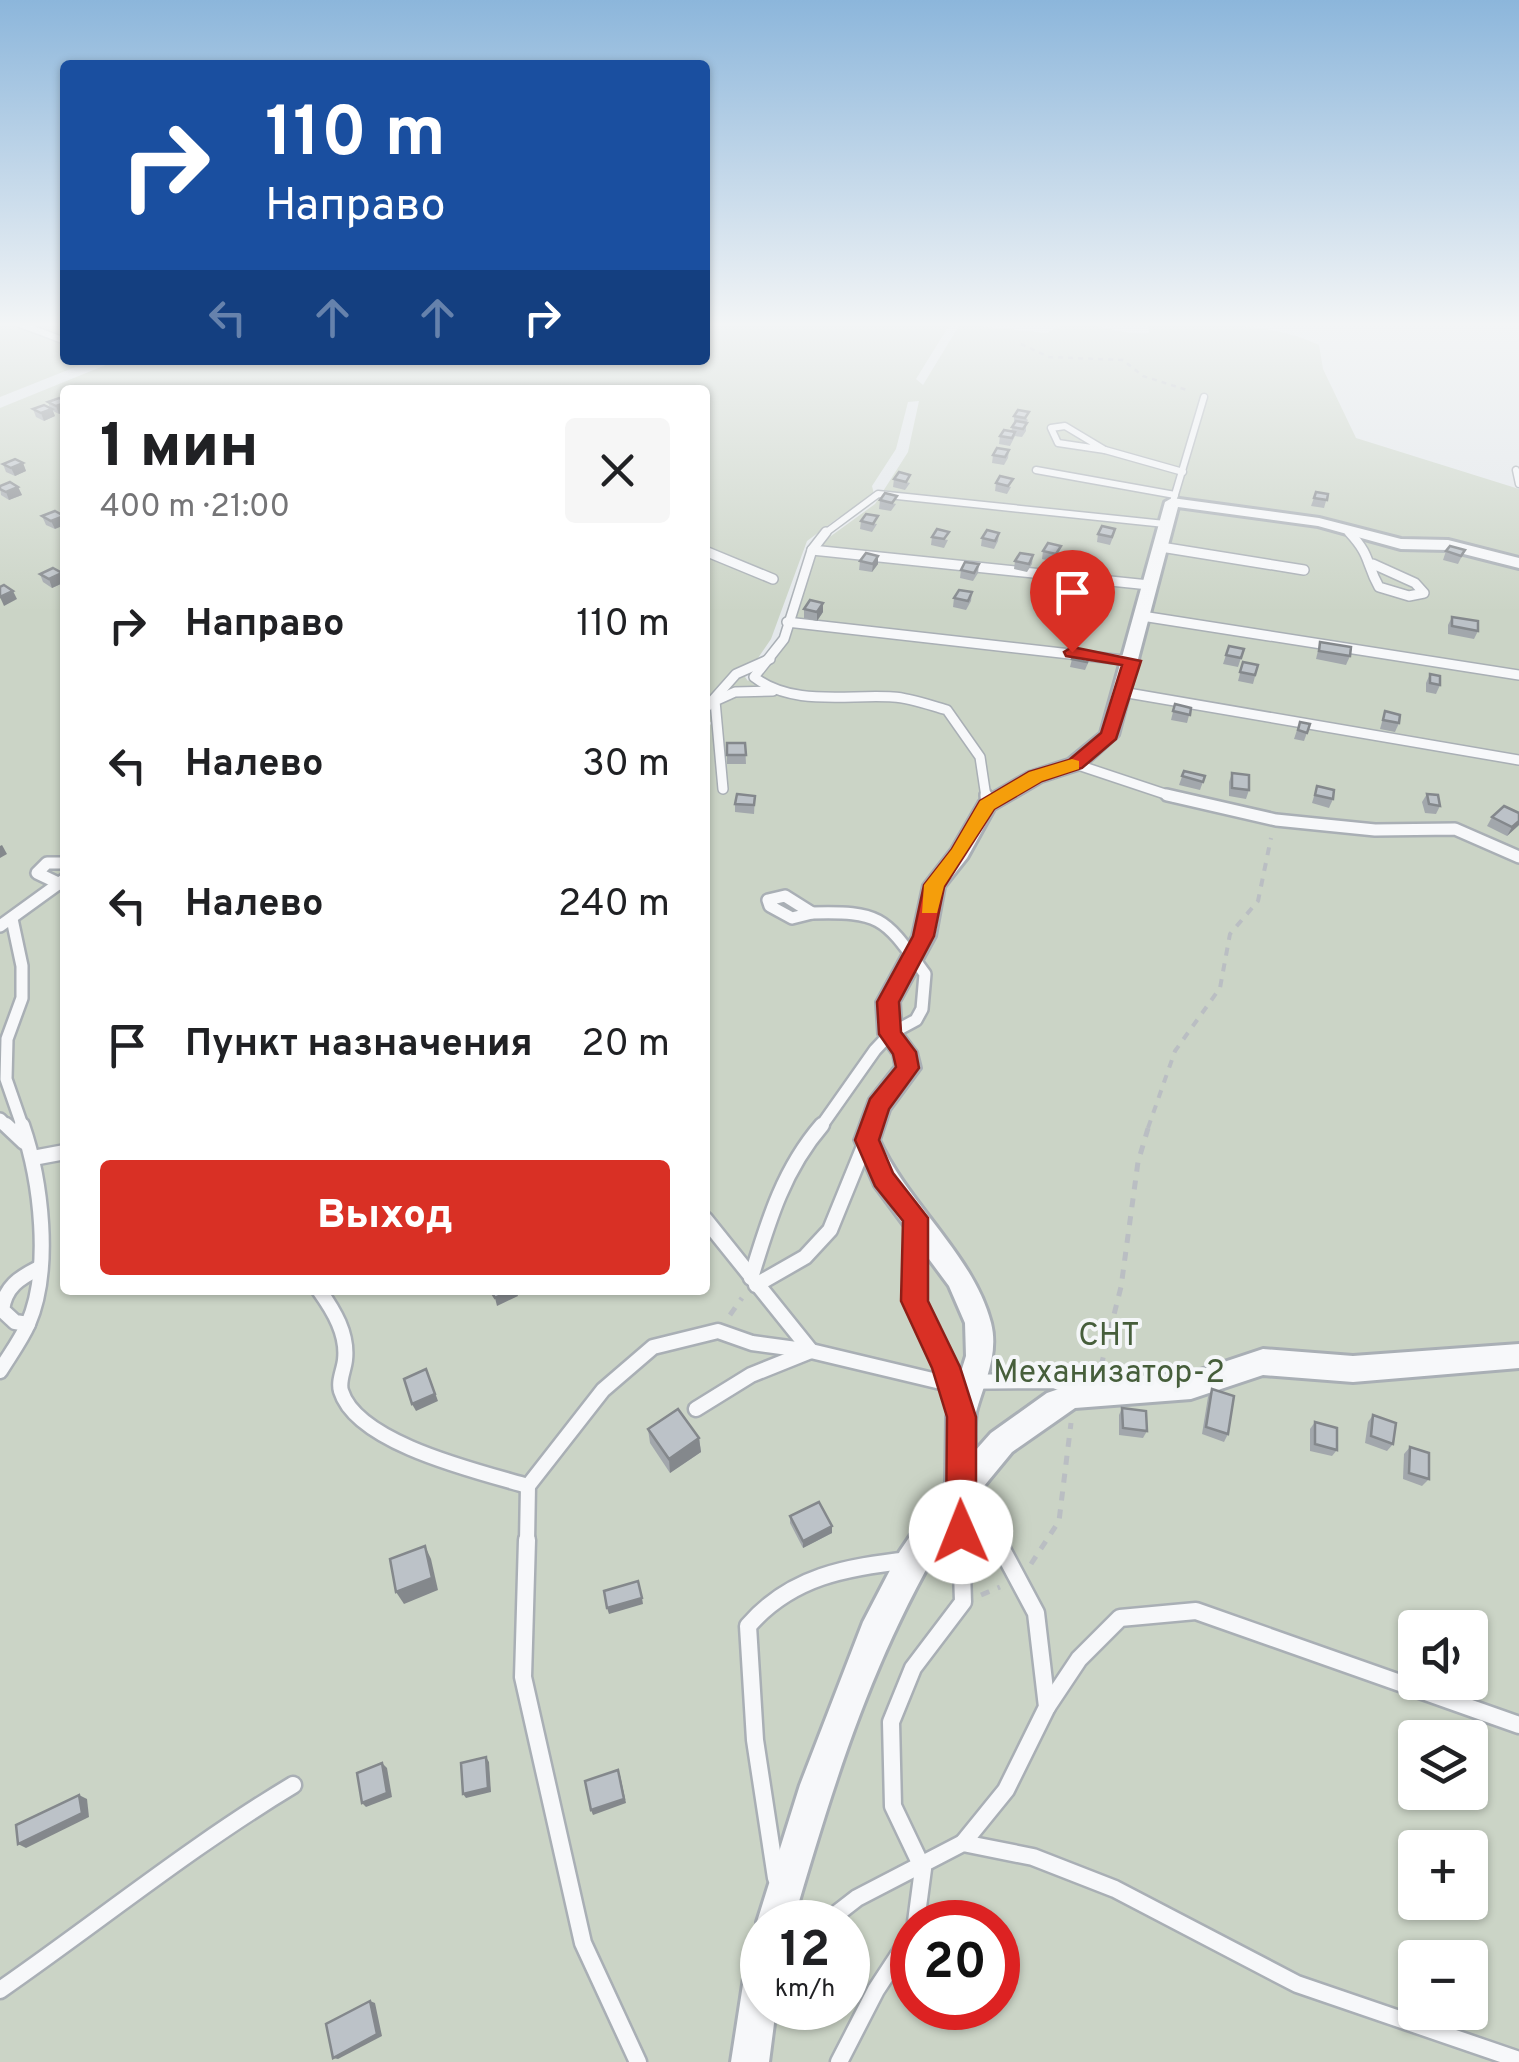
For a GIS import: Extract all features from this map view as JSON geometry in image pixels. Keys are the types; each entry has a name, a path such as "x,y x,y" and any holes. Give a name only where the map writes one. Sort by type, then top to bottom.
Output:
{"street":[{"path":"960,1493 961,1382 980,1356 978,1323 960,1279 884,1179 867,1140 878,1106 908,1068 904,1052 890,1034 888,1002 924,936 925,914 933,904 934,885 960,853 987,805 1036,776 1076,764 1110,735 1174,498 1348,530 1401,544 1458,547 1519,563"},
{"path":"781,1900 806,1814 852,1688 910,1560 1000,1441 1059,1400 1086,1392 1154,1392 1195,1386 1260,1362 1353,1368 1519,1356"},
{"path":"750,2062 755,2030"}],"lane":[{"path":"1036,470 1174,498 1198,420"},
{"path":"1105,450 1065,426 1051,428 1058,443 1105,450 1183,472"},
{"path":"1516,470 1519,484"},
{"path":"987,805 980,757 947,710 894,697 834,699 760,684 754,678 784,639 812,550 826,532 878,494 1164,524"},
{"path":"1348,530 1372,564 1415,583 1424,593 1409,596 1379,588 1371,573 1372,564"},
{"path":"1161,547 1304,570"},
{"path":"812,550 1150,586"},
{"path":"710,553 773,579"},
{"path":"1142,616 1519,676"},
{"path":"787,622 1132,661"},
{"path":"723,789 716,700 724,682 746,664 770,658"},
{"path":"710,705 735,692 787,690"},
{"path":"1122,692 1519,760"},
{"path":"1076,764 1185,802 1276,820 1375,830 1425,826 1454,830 1519,857"},
{"path":"60,863 47,863 36,873 60,881"},
{"path":"0,1371 28,1324 39,1268 37,1169 6,1078 7,1040 22,998 22,966 6,922 60,883"},
{"path":"754,1281 775,1198 801,1148 828,1120 890,1034 916,1020 922,1009 925,974 888,923 873,915 812,914"},
{"path":"0,1119 30,1152 60,1152"},
{"path":"754,1281 806,1257 830,1230 867,1140"},
{"path":"916,1218 914,1301 961,1382"},
{"path":"710,1225 810,1351"},
{"path":"28,1324 15,1322 2,1310 3,1294 13,1282 39,1268"},
{"path":"323,1295 339,1318 346,1355 340,1389 353,1413 421,1452 528,1486"},
{"path":"638,2062 583,1943 522,1678 528,1486 603,1390 653,1348 718,1332 888,1372 961,1382 1054,1381 1086,1392"},
{"path":"696,1409 758,1371 810,1351"},
{"path":"960,1493 990,1526 1036,1613 1047,1707"},
{"path":"918,1900 922,1869 893,1806 891,1722 913,1668 963,1602 960,1493"},
{"path":"775,1900 756,1740 748,1626 765,1602 799,1582 841,1568 910,1560"},
{"path":"850,1900 922,1869 963,1843 1006,1790 1047,1707 1080,1658 1120,1618 1196,1611 1519,1725"},
{"path":"0,1990 110,1914 208,1836 294,1785"},
{"path":"963,1843 1033,1857 1098,1882 1298,1984 1519,2060"},
{"path":"839,2062 890,1969"}],"path":[{"path":"963,1602 1019,1580 1058,1522 1072,1420 1101,1368 1121,1287 1138,1162 1160,1090 1174,1051 1220,988 1230,934 1258,900 1276,820"},
{"path":"725,1334 734,1306 754,1281"}],"green space":[{"name":"СНТ Механизатор-2","path":"0,420 60,420 60,1295 710,1295 710,725 717,717 710,722 710,420 903,420 896,449 872,486 874,494 868,507 838,518 807,541 771,639 745,677 748,681 787,640 820,544 875,504 908,452 915,420 1347,420 1356,438 1519,489 1519,2062 0,2062"}],"building":[{"path":"1016,421 1027,423 1023,429 1012,427"},
{"path":"1004,430 1015,432 1012,438 1000,436"},
{"path":"997,448 1009,450 1005,457 993,455"},
{"path":"15,459 23,463 11,468 3,464"},
{"path":"899,472 910,475 906,482 894,479"},
{"path":"1000,476 1013,479 1008,486 996,483"},
{"path":"10,482 18,487 6,492 0,489 0,486"},
{"path":"1316,492 1328,494 1327,500 1314,498"},
{"path":"885,493 897,496 892,503 880,500"},
{"path":"55,511 60,514 51,521 42,516"},
{"path":"866,514 878,516 873,524 861,521"},
{"path":"1102,526 1115,529 1112,537 1098,534"},
{"path":"937,529 949,532 944,539 932,537"},
{"path":"987,530 999,533 995,541 982,538"},
{"path":"1048,543 1061,546 1056,554 1043,551"},
{"path":"1450,546 1465,550 1461,556 1446,551"},
{"path":"866,553 878,556 873,564 860,561"},
{"path":"1020,553 1033,555 1029,564 1015,561"},
{"path":"965,562 979,564 974,573 961,570"},
{"path":"53,568 60,572 49,579 40,574"},
{"path":"4,585 13,591 0,597 0,587"},
{"path":"959,590 972,592 968,601 954,598"},
{"path":"810,600 823,603 817,612 804,609"},
{"path":"1452,617 1478,621 1478,631 1452,626"},
{"path":"1320,642 1351,647 1350,656 1319,651"},
{"path":"1229,646 1244,649 1241,658 1226,655"},
{"path":"1076,649 1091,652 1087,662 1072,659"},
{"path":"1243,662 1258,665 1255,675 1240,672"},
{"path":"1430,674 1440,676 1440,685 1430,683"},
{"path":"1175,704 1191,708 1190,715 1173,711"},
{"path":"1385,711 1400,715 1399,723 1383,720"},
{"path":"1300,722 1310,724 1307,733 1298,730"},
{"path":"727,743 745,743 746,755 727,755"},
{"path":"1184,771 1205,776 1203,782 1182,776"},
{"path":"1232,773 1249,775 1249,790 1232,788"},
{"path":"1317,786 1334,790 1333,799 1315,795"},
{"path":"737,794 755,796 754,805 735,804"},
{"path":"1427,794 1438,795 1440,806 1429,804"},
{"path":"1504,806 1519,813 1519,821 1512,827 1492,817"},
{"path":"426,1369 435,1394 412,1404 404,1379"},
{"path":"1212,1389 1234,1396 1228,1434 1206,1427"},
{"path":"1122,1408 1146,1411 1147,1431 1123,1428"},
{"path":"678,1409 699,1438 669,1459 648,1429"},
{"path":"1373,1415 1396,1423 1393,1444 1371,1436"},
{"path":"1315,1422 1337,1428 1337,1450 1315,1444"},
{"path":"1410,1447 1429,1453 1429,1479 1409,1473"},
{"path":"819,1502 832,1526 803,1541 790,1516"},
{"path":"425,1546 432,1578 396,1592 390,1559"},
{"path":"638,1581 642,1598 607,1608 604,1591"},
{"path":"486,1757 488,1788 463,1794 461,1763"},
{"path":"382,1763 387,1793 362,1803 357,1773"},
{"path":"618,1770 624,1799 591,1810 585,1781"},
{"path":"79,1795 82,1813 18,1844 16,1825"},
{"path":"370,2001 377,2034 333,2058 326,2024"}],"slow traffic":[{"path":"930,908 934,885 960,853 987,805 998,802 1036,776 1072,765"}],"route":[{"path":"961,1532 961,1417 946,1367 914,1301 912,1248 916,1218 884,1179 867,1140 878,1106 908,1068 904,1052 890,1034 886,1020 888,1002 905,964 924,936 925,914 933,904 934,885 960,853 987,805 998,802 1036,776 1076,764 1110,735 1132,661 1072,652"}]}
